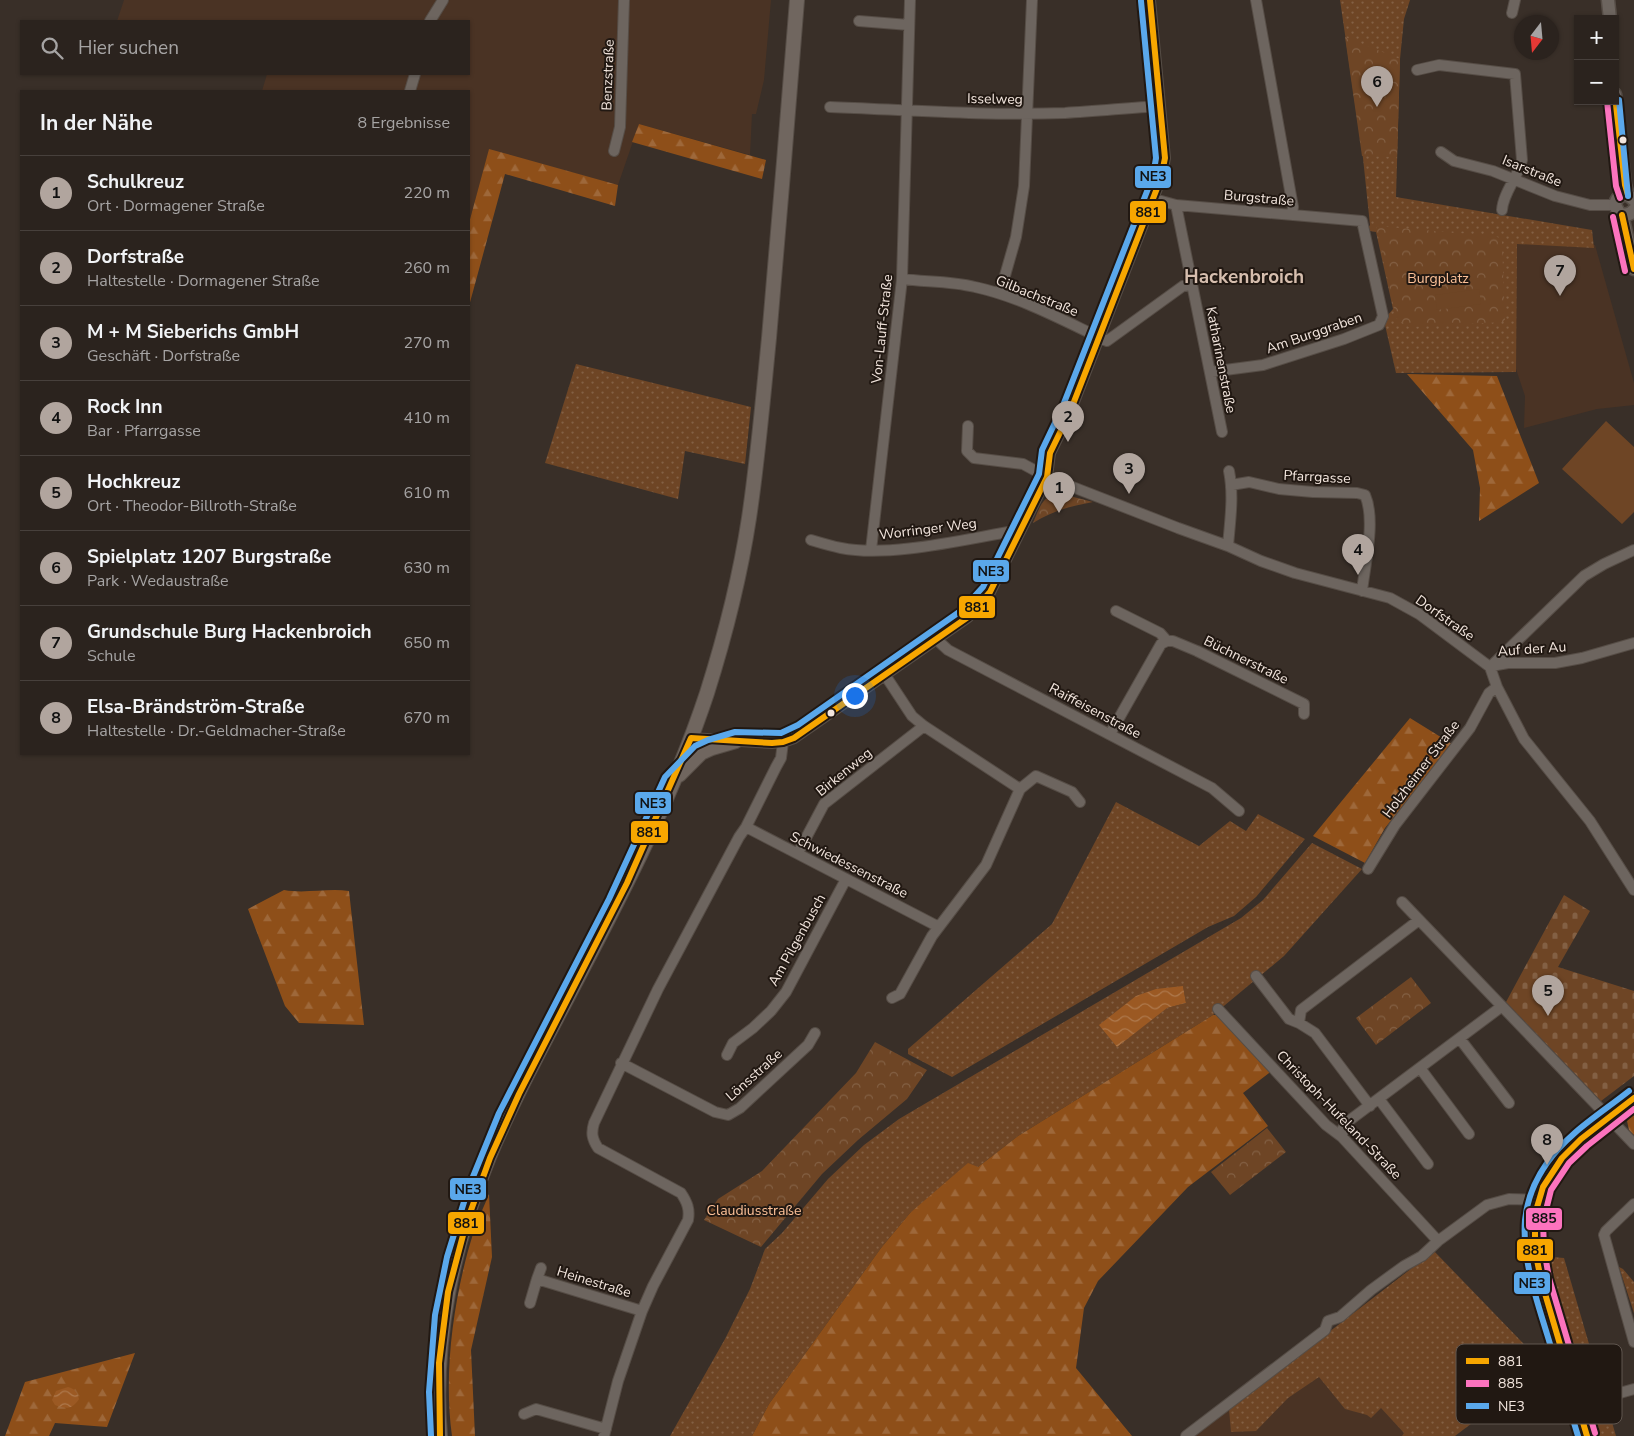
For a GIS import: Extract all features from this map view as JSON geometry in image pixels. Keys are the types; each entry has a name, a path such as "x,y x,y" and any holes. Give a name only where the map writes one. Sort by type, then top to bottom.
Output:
{"main road":[{"path":"440,1436 439,1383 444,1317 455,1260 476,1192 507,1117 617,903 674,781 691,738 721,647 750,514 775,269 797,0"},
{"path":"674,781 701,753 736,741"}],"street":[{"path":"431,20 443,0"},
{"name":"Benzstraße","path":"614,151 620,127 624,0"},
{"name":"Von-Lauff-Straße","path":"871,550 902,280 910,0"},
{"path":"1000,293 1016,237 1023,195 1032,0"},
{"path":"691,738 783,742 802,733 968,617 990,592 1000,576 1020,530 1047,477 1050,453 1070,412 1154,199 1164,168 1150,0"},
{"path":"1256,0 1289,186 1292,215"},
{"path":"1512,13 1516,0"},
{"path":"1602,0 1604,15"},
{"path":"1608,0 1610,15"},
{"path":"859,21 909,25"},
{"path":"1417,70 1439,64 1515,74 1522,160 1502,210"},
{"path":"410,90 415,75"},
{"path":"1611,105 1634,269"},
{"path":"1616,105 1626,205 1634,241"},
{"name":"Isselweg","path":"830,107 1066,113 1160,106"},
{"name":"Isarstraße","path":"1441,152 1454,161 1493,171 1572,201 1590,205 1626,205"},
{"name":"Burgstraße","path":"1154,199 1176,205 1362,221"},
{"name":"Katharinenstraße","path":"1176,205 1222,432"},
{"name":"Am Burggraben","path":"1210,372 1263,365 1344,339 1379,325 1383,316 1362,221"},
{"name":"Gilbachstraße","path":"902,280 973,286 1000,293 1099,338"},
{"path":"1099,338 1107,341 1183,286 1192,284"},
{"name":"Dorfstraße","path":"968,426 967,451 970,456 1024,464 1047,477 1228,546 1261,561 1390,598 1419,614 1490,667"},
{"path":"1228,546 1232,484 1229,471"},
{"name":"Pfarrgasse","path":"1232,484 1248,482 1279,489 1365,495 1368,503 1368,542 1362,591"},
{"name":"Worringer Weg","path":"811,540 842,548 898,549 1020,530"},
{"path":"1634,550 1584,576 1490,667 1497,687 1524,739 1590,821 1634,890"},
{"name":"Büchnerstraße","path":"1116,611 1160,633 1166,641 1173,641 1197,651 1304,704 1304,714"},
{"name":"Raiffeisenstraße","path":"936,639 948,650 1212,788 1239,811"},
{"path":"1110,734 1161,644 1166,641"},
{"name":"Auf der Au","path":"1490,667 1508,663 1555,663 1582,658 1634,643"},
{"path":"885,675 912,716 924,726 1020,789"},
{"name":"Holzheimer Straße","path":"1368,869 1395,825 1470,728 1489,693 1497,687"},
{"name":"Birkenweg","path":"798,853 824,804 924,726"},
{"path":"524,1414 536,1409 605,1433 618,1381 642,1311 688,1220 689,1210 682,1192 598,1148 591,1133 621,1063 781,758 783,742"},
{"path":"892,998 900,994 932,936 986,864 1020,789 1036,776 1072,792 1080,802"},
{"name":"Schwiedessenstraße","path":"746,827 939,927"},
{"name":"Am Pilgenbusch","path":"727,1055 734,1043 771,1011 786,992 846,879"},
{"path":"1402,902 1634,1144"},
{"path":"1299,1023 1301,1010 1419,920"},
{"path":"1256,976 1289,1019 1315,1033 1370,1106"},
{"path":"1342,1137 1343,1128 1346,1124 1501,1007"},
{"name":"Christoph-Hufeland-Straße","path":"1218,1008 1326,1125 1342,1137 1438,1241"},
{"name":"Lönsstraße","path":"621,1063 715,1112 728,1115 740,1108 808,1045 815,1033"},
{"path":"1460,1039 1509,1103"},
{"path":"1420,1068 1469,1134"},
{"path":"1559,1344 1539,1270 1534,1232 1538,1200 1549,1176 1566,1153 1634,1098"},
{"path":"1379,1099 1428,1164"},
{"path":"1186,1436 1325,1330 1328,1321 1340,1317 1371,1290 1404,1266 1422,1256 1438,1241 1487,1205 1508,1199 1538,1200"},
{"path":"1634,1204 1604,1235 1634,1342"},
{"name":"Heinestraße","path":"530,1303 541,1268"},
{"name":"Heinestraße","path":"537,1278 642,1311"}],"shaded area":[{"path":"124,0 771,0 764,80 756,114 752,114 750,155 639,124 618,185 489,150 470,219 470,90 262,90 267,75 470,75 470,20 117,20"},
{"path":"1509,239 1595,245 1634,383 1634,405 1597,409 1524,428 1525,396 1515,366"},
{"path":"1327,1333 1428,1436 1191,1436"}],"green space":[{"path":"1340,0 1410,0 1404,19 1400,59 1396,197 1592,230 1594,248 1517,244 1516,372 1396,373 1385,325 1387,316 1393,309 1376,232 1370,231 1368,228 1370,225 1363,158"},
{"path":"1345,37 1400,59 1397,157 1362,156"},
{"path":"639,124 766,160 762,179 632,142"},
{"path":"489,149 618,185 615,206 505,174 470,302 470,219"},
{"name":"Burgplatz","path":"1376,226 1500,238 1502,242 1505,322 1409,327 1396,318"},
{"path":"1479,289 1481,304 1437,310 1435,295"},
{"path":"576,364 751,407 745,464 685,451 678,499 545,463"},
{"path":"1407,374 1497,376 1539,483 1479,521 1480,488 1473,450"},
{"path":"1606,421 1634,447 1634,512 1622,524 1562,469"},
{"path":"1058,493 1093,502 1047,515 1033,523 1039,508 1045,500"},
{"path":"1410,718 1452,744 1385,828 1365,863 1313,836"},
{"path":"1116,802 1199,846 1230,821 1246,831 1258,814 1305,839 1256,897 1234,916 1208,927 952,1077 908,1054 908,1049 1052,924"},
{"path":"1312,843 1362,869 1284,956 1213,1015 1018,1136 978,1167 910,1213 881,1248 769,1404 752,1436 670,1436 725,1339 750,1289 765,1249 782,1233 828,1179 864,1145 899,1119 1241,918 1263,900","holes":["1183,986 1186,1003 1167,1008"]},
{"path":"284,890 349,891 364,1025 299,1023 285,1006 248,909"},
{"path":"1564,895 1590,911 1558,967 1634,991 1634,1076 1601,1101 1506,1002"},
{"path":"1411,977 1431,1003 1376,1045 1356,1018"},
{"path":"1213,1015 1221,1015 1273,1070 1243,1093 1268,1126 1188,1187 1098,1281 1084,1308 1076,1368 1132,1436 752,1436 769,1404 881,1248 910,1213 968,1163 978,1167 1018,1136"},
{"name":"Claudiusstraße","path":"875,1042 927,1070 907,1099 858,1140 822,1174 761,1247 704,1220 718,1199 762,1171 856,1073"},
{"path":"1634,1113 1634,1135 1629,1130 1627,1121"},
{"path":"1267,1128 1286,1152 1230,1195 1211,1172"},
{"path":"489,1194 492,1257 471,1350 475,1436 452,1436 449,1386 452,1334 460,1282 466,1258 473,1234"},
{"path":"1434,1251 1524,1344 1456,1344 1456,1424 1471,1424 1455,1436 1402,1436 1404,1433 1381,1408 1371,1418 1367,1415 1345,1409 1319,1377 1288,1398 1256,1431 1231,1432 1229,1409"},
{"path":"1551,1257 1564,1258 1589,1344 1572,1344 1549,1266"},
{"path":"1619,1267 1634,1282 1634,1313"},
{"path":"135,1353 107,1427 55,1423 49,1436 5,1436 25,1382"},
{"path":"1595,1424 1612,1424 1616,1436 1598,1436"}],"water":[{"path":"1183,986 1186,1003 1167,1008 1117,1047 1099,1025 1136,996 1156,989"},
{"path":"68,1387 75,1391 79,1399 68,1408 55,1405 52,1400 56,1391"}],"transit line":[{"name":"881","path":"440,1436 439,1363 448,1292 466,1224 490,1158 519,1094 627,883 691,738 772,743 794,738 968,617 990,592 1047,477 1050,453 1070,412 1161,178 1165,158 1150,0"},
{"name":"NE3","path":"431,1436 429,1392 435,1315 447,1257 468,1189 499,1113 609,899 665,777 695,746 708,740 735,732 781,733 798,725 962,610 983,587 1039,474 1042,450 1062,408 1153,176 1156,158 1141,1"},
{"name":"NE3","path":"1619,100 1628,196"},
{"name":"885","path":"1607,105 1616,186 1620,198"},
{"name":"881","path":"1616,105 1625,185 1628,195"},
{"name":"881","path":"1622,215 1634,269"},
{"name":"885","path":"1613,217 1625,271"},
{"name":"NE3","path":"1550,1344 1531,1278 1526,1249 1525,1220 1530,1198 1535,1183 1555,1152 1585,1124 1629,1091"},
{"name":"881","path":"1560,1344 1541,1280 1535,1250 1535,1214 1543,1187 1562,1158 1581,1139 1634,1098"},
{"name":"885","path":"1569,1344 1549,1278 1544,1249 1543,1222 1551,1190 1569,1163 1587,1146 1634,1109"},
{"name":"NE3","path":"1574,1424 1578,1436"},
{"name":"881","path":"1583,1424 1587,1436"},
{"name":"885","path":"1592,1424 1595,1433"}],"place":[{"name":"Spielplatz 1207 Burgstraße","path":"1377,107"},
{"name":"Grundschule Burg Hackenbroich","path":"1560,296"},
{"name":"Dorfstraße","path":"1068,442"},
{"name":"M + M Sieberichs GmbH","path":"1129,494"},
{"name":"Schulkreuz","path":"1059,513"},
{"name":"Rock Inn","path":"1358,575"},
{"name":"Hochkreuz","path":"1548,1016"},
{"name":"Elsa-Brändström-Straße","path":"1547,1165"}],"district":[{"name":"Hackenbroich","path":"1244,277"}]}
